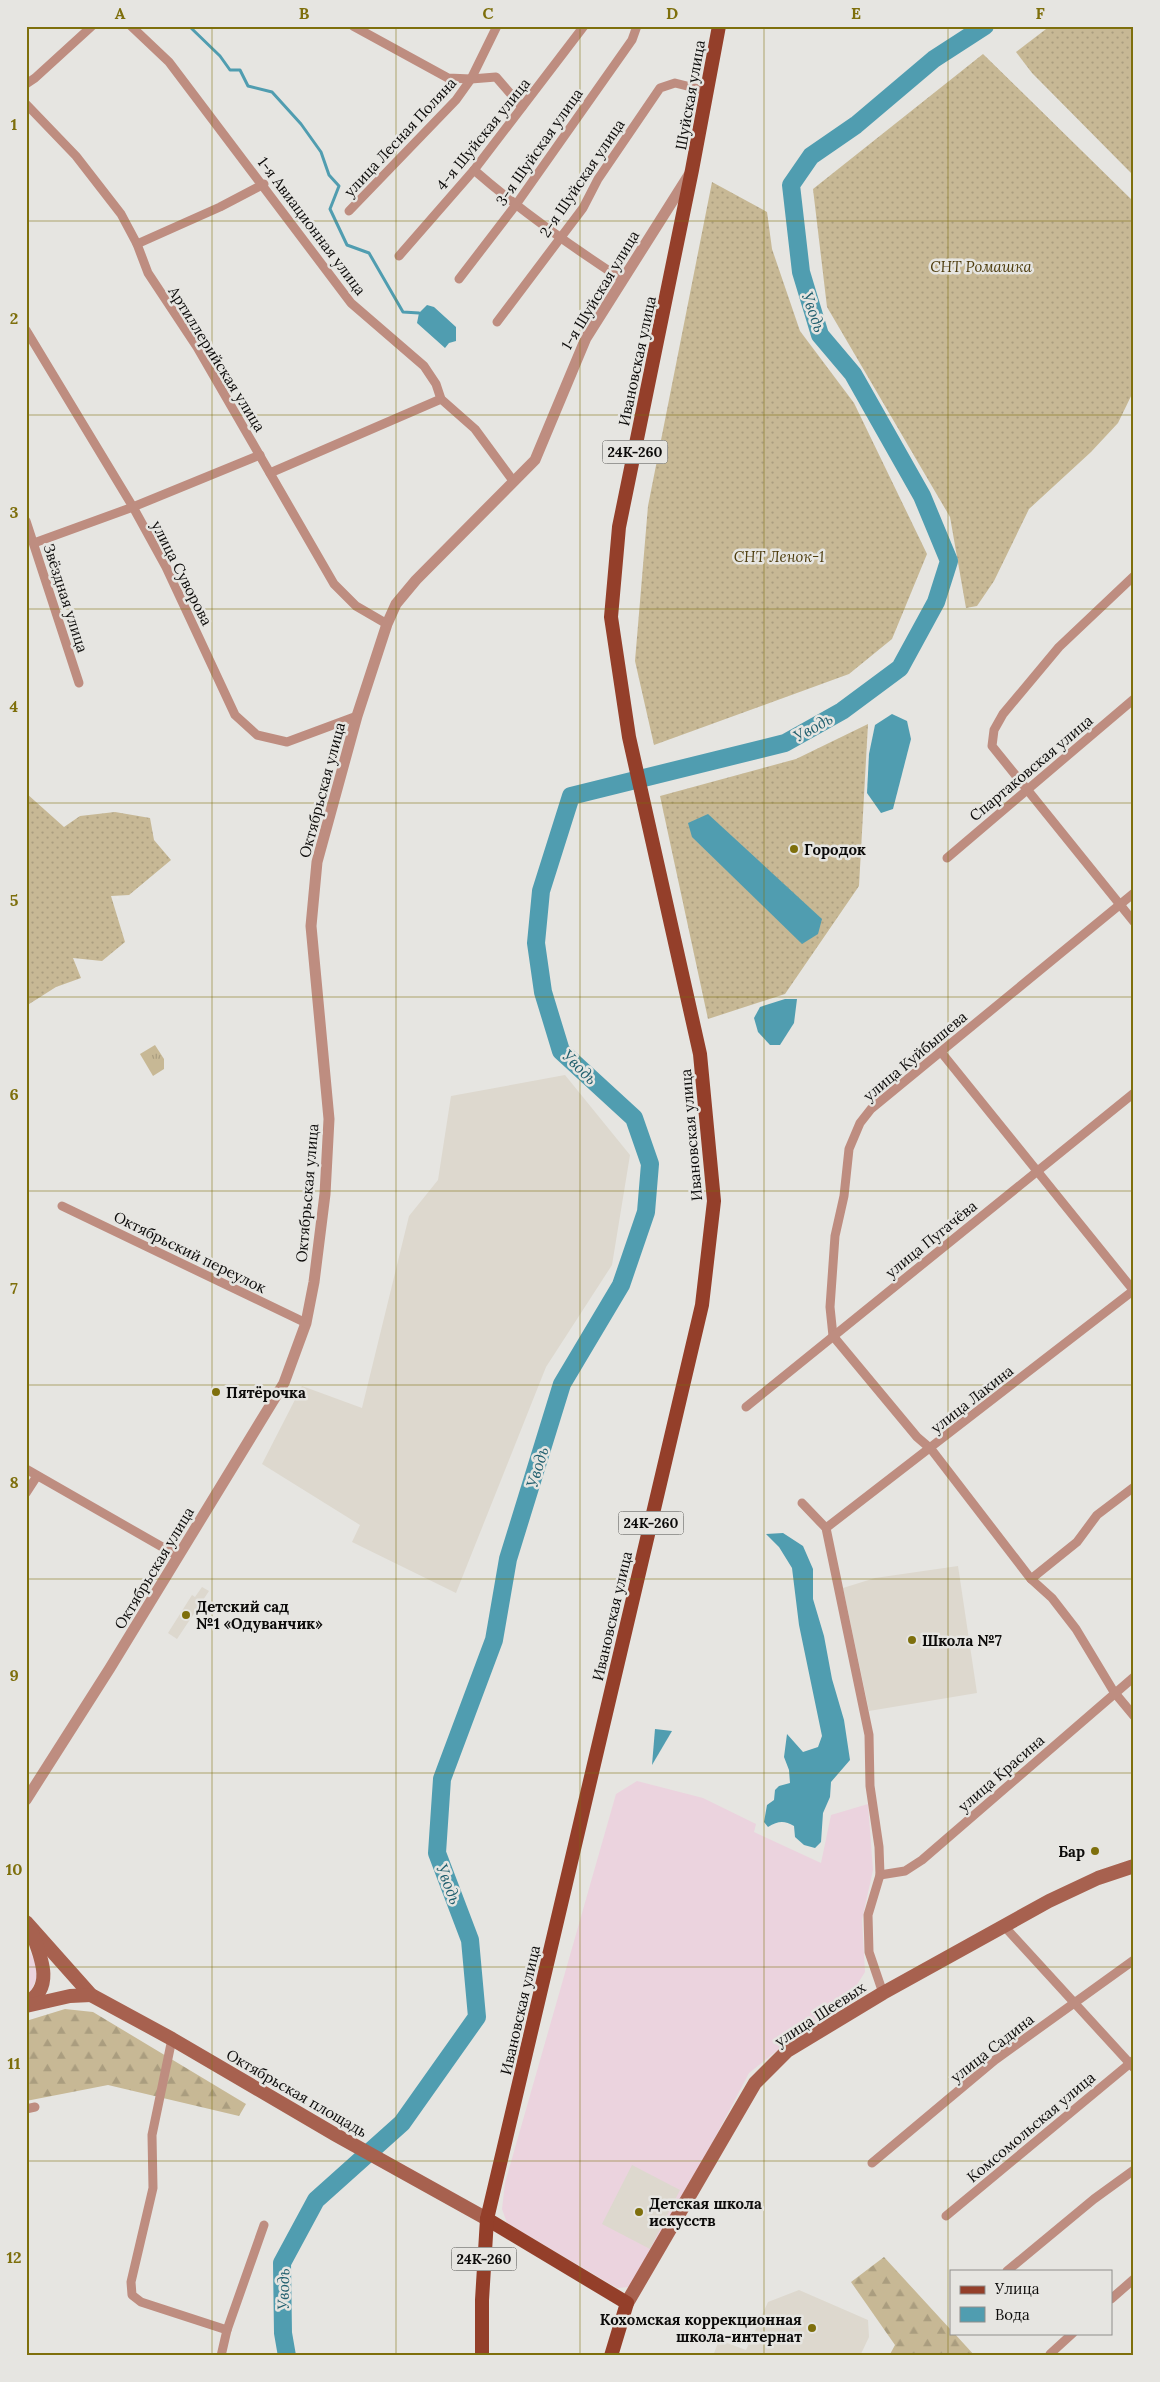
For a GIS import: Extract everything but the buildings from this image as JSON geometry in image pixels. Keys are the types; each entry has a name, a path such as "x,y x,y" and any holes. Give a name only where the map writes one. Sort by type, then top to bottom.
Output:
{"main road":[{"name":"Шуйская улица","path":"692,170 719,26"},
{"name":"Ивановская улица","path":"482,2356 482,2300 487,2219 703,1296 714,1202 700,1054 629,737 611,617 619,527 692,170"},
{"name":"улица Шеевых","path":"627,2302 755,2083 787,2051 883,1993 1004,1926 1076,1888 1134,1866"},
{"path":"27,1924 91,1995"},
{"path":"26,2005 41,1991 44,1980 44,1968 27,1924"},
{"name":"Октябрьская площадь","path":"91,1995 172,2039 336,2135 487,2219"},
{"path":"26,2005 70,1996 91,1995"},
{"path":"487,2219 627,2302 612,2356"}],"street":[{"path":"26,84 92,26"},
{"name":"1-я Авиационная улица","path":"131,26 169,62 264,184 351,303 424,366 436,384 441,399 475,428 514,482"},
{"path":"353,26 448,78 496,77 522,107"},
{"name":"улица Лесная Поляна","path":"349,212 456,100 471,79 497,26"},
{"name":"4-я Шуйская улица","path":"399,256 474,170 584,26"},
{"name":"3-я Шуйская улица","path":"459,279 515,206 632,40 637,26"},
{"name":"2-я Шуйская улица","path":"497,322 558,238 583,208 598,179 660,88 675,83 707,91"},
{"name":"Артиллерийская улица","path":"26,104 76,156 121,214 148,273 197,347 334,584 356,606 387,624"},
{"path":"474,170 515,206 558,238 623,280"},
{"name":"1-я Шуйская улица","path":"514,482 535,460 586,338 692,170"},
{"path":"136,244 220,207 264,184"},
{"name":"улица Суворова","path":"26,330 133,507 166,567 235,715 257,735 287,742 358,716"},
{"path":"270,473 441,399"},
{"path":"34,543 133,507 260,455"},
{"name":"Октябрьская улица","path":"26,1800 284,1383 306,1323 314,1282 325,1194 329,1119 311,926 317,862 358,716 387,624 396,604 416,580 514,482"},
{"name":"Звёздная улица","path":"26,522 79,683"},
{"path":"1134,576 1060,647 1028,684 1003,714 994,730 992,746 1134,922"},
{"name":"Спартаковская улица","path":"947,858 1134,699"},
{"name":"улица Куйбышева","path":"833,1336 830,1307 834,1236 844,1196 849,1149 860,1123 871,1109 1134,893"},
{"path":"941,1052 1134,1291"},
{"name":"улица Пугачёва","path":"746,1407 1134,1093"},
{"name":"Октябрьский переулок","path":"62,1206 306,1323"},
{"name":"улица Лакина","path":"826,1528 1134,1291"},
{"path":"833,1336 930,1449 1031,1579 1052,1598 1076,1629 1114,1692 1134,1716"},
{"path":"26,1470 178,1556"},
{"path":"26,1493 37,1476"},
{"path":"1031,1579 1077,1542 1097,1515 1134,1487"},
{"path":"802,1503 826,1528 869,1735 870,1786 879,1847 880,1875 868,1915 869,1952 883,1993"},
{"name":"улица Красина","path":"880,1875 905,1871 922,1860 1114,1692 1134,1677"},
{"path":"1004,1926 1132,2064"},
{"name":"улица Садина","path":"872,2164 996,2060 1134,1960"},
{"path":"172,2039 152,2135 153,2188 131,2282 132,2295 141,2302 227,2330"},
{"name":"Комсомольская улица","path":"946,2216 1132,2064"},
{"path":"1008,2270 1094,2199 1134,2170"},
{"path":"221,2356 227,2330 264,2225"},
{"path":"1112,2298 1134,2279"},
{"path":"1050,2354 1072,2334"}],"shaded area":[{"path":"565,1075 630,1155 612,1265 546,1367 456,1593 352,1542 360,1525 262,1464 302,1386 362,1408 409,1216 438,1180 451,1096"},
{"name":"Школа №7","path":"958,1566 977,1693 869,1711 843,1588 875,1578"},
{"name":"Детский сад №1 «Одуванчик»","path":"202,1587 209,1591 177,1639 168,1633 192,1595 195,1597"},
{"path":"637,1781 703,1798 756,1824 754,1832 821,1863 831,1815 868,1804 873,1870 862,1920 865,1972 843,2007 784,2045 749,2073 699,2168 630,2287 617,2288 507,2223 502,2209 505,2183 616,1794"},
{"path":"26,1944 36,1964 37,1978 26,2000"},
{"name":"Детская школа искусств","path":"632,2165 680,2190 650,2249 602,2224"},
{"name":"Кохомская коррекционная школа-интернат","path":"799,2290 868,2320 869,2337 860,2356 713,2356 719,2340 746,2350 768,2302"}],"green space":[{"path":"1050,26 1134,26 1134,176 1032,73 1016,52"},
{"name":"СНТ Ромашка","path":"983,54 1134,202 1134,390 1118,423 1091,452 1029,509 994,581 977,606 966,608 950,517 827,307 813,189"},
{"name":"СНТ Ленок-1","path":"712,182 767,212 772,249 800,331 854,403 927,554 892,639 849,674 654,745 635,661 648,506"},
{"path":"868,724 859,886 785,994 708,1019 660,796 796,759"},
{"path":"26,793 64,827 80,816 115,812 150,818 154,840 171,860 129,895 111,896 125,942 102,961 73,958 81,978 56,987 26,1006"},
{"path":"155,1045 164,1059 164,1069 153,1076 140,1054"},
{"path":"65,2009 93,2012 246,2104 239,2116 108,2085 26,2101 26,2021"},
{"path":"884,2257 950,2329 950,2334 955,2334 975,2356 889,2356 895,2345 851,2282"}],"water":[{"path":"427,305 434,307 456,327 456,341 449,343 445,348 417,323 419,313"},
{"path":"892,714 907,721 911,739 893,809 881,813 867,793 869,754 875,725"},
{"path":"708,814 822,919 818,934 802,944 692,837 688,823"},
{"path":"785,999 797,999 794,1023 780,1045 770,1045 758,1032 754,1018 760,1007"},
{"path":"783,1533 803,1546 813,1569 813,1599 844,1720 850,1760 831,1782 830,1797 823,1813 821,1842 815,1848 804,1845 795,1837 794,1826 781,1822 768,1827 764,1822 767,1805 774,1800 775,1790 779,1786 790,1783 789,1770 784,1757 787,1734 803,1752 818,1747 822,1736 799,1625 792,1568 779,1547 766,1534"},
{"path":"655,1729 672,1731 652,1765"}],"waterway":[{"path":"189,26 220,56 230,70 240,70 248,86 272,92 301,124 321,152 329,175 339,186 330,209 347,245 369,253 403,312 419,313"},
{"name":"Уводь","path":"287,2356 283,2333 282,2263 316,2200 402,2123 477,2017 470,1940 437,1853 442,1779 494,1640 508,1559 562,1384 621,1285 646,1212 650,1164 634,1118 561,1051 543,992 536,943 541,891 571,796 785,743 842,711 900,668 936,602 949,561 922,496 853,374 820,335 801,272 791,185 811,156 856,125 934,59 985,26"}],"place":[{"name":"Городок","path":"794,849"},
{"name":"Пятёрочка","path":"216,1392"},
{"name":"Детский сад №1 «Одуванчик»","path":"186,1615"},
{"name":"Школа №7","path":"912,1640"},
{"name":"Бар","path":"1095,1851"},
{"name":"Детская школа искусств","path":"639,2212"},
{"name":"Кохомская коррекционная школа-интернат","path":"812,2328"}]}
